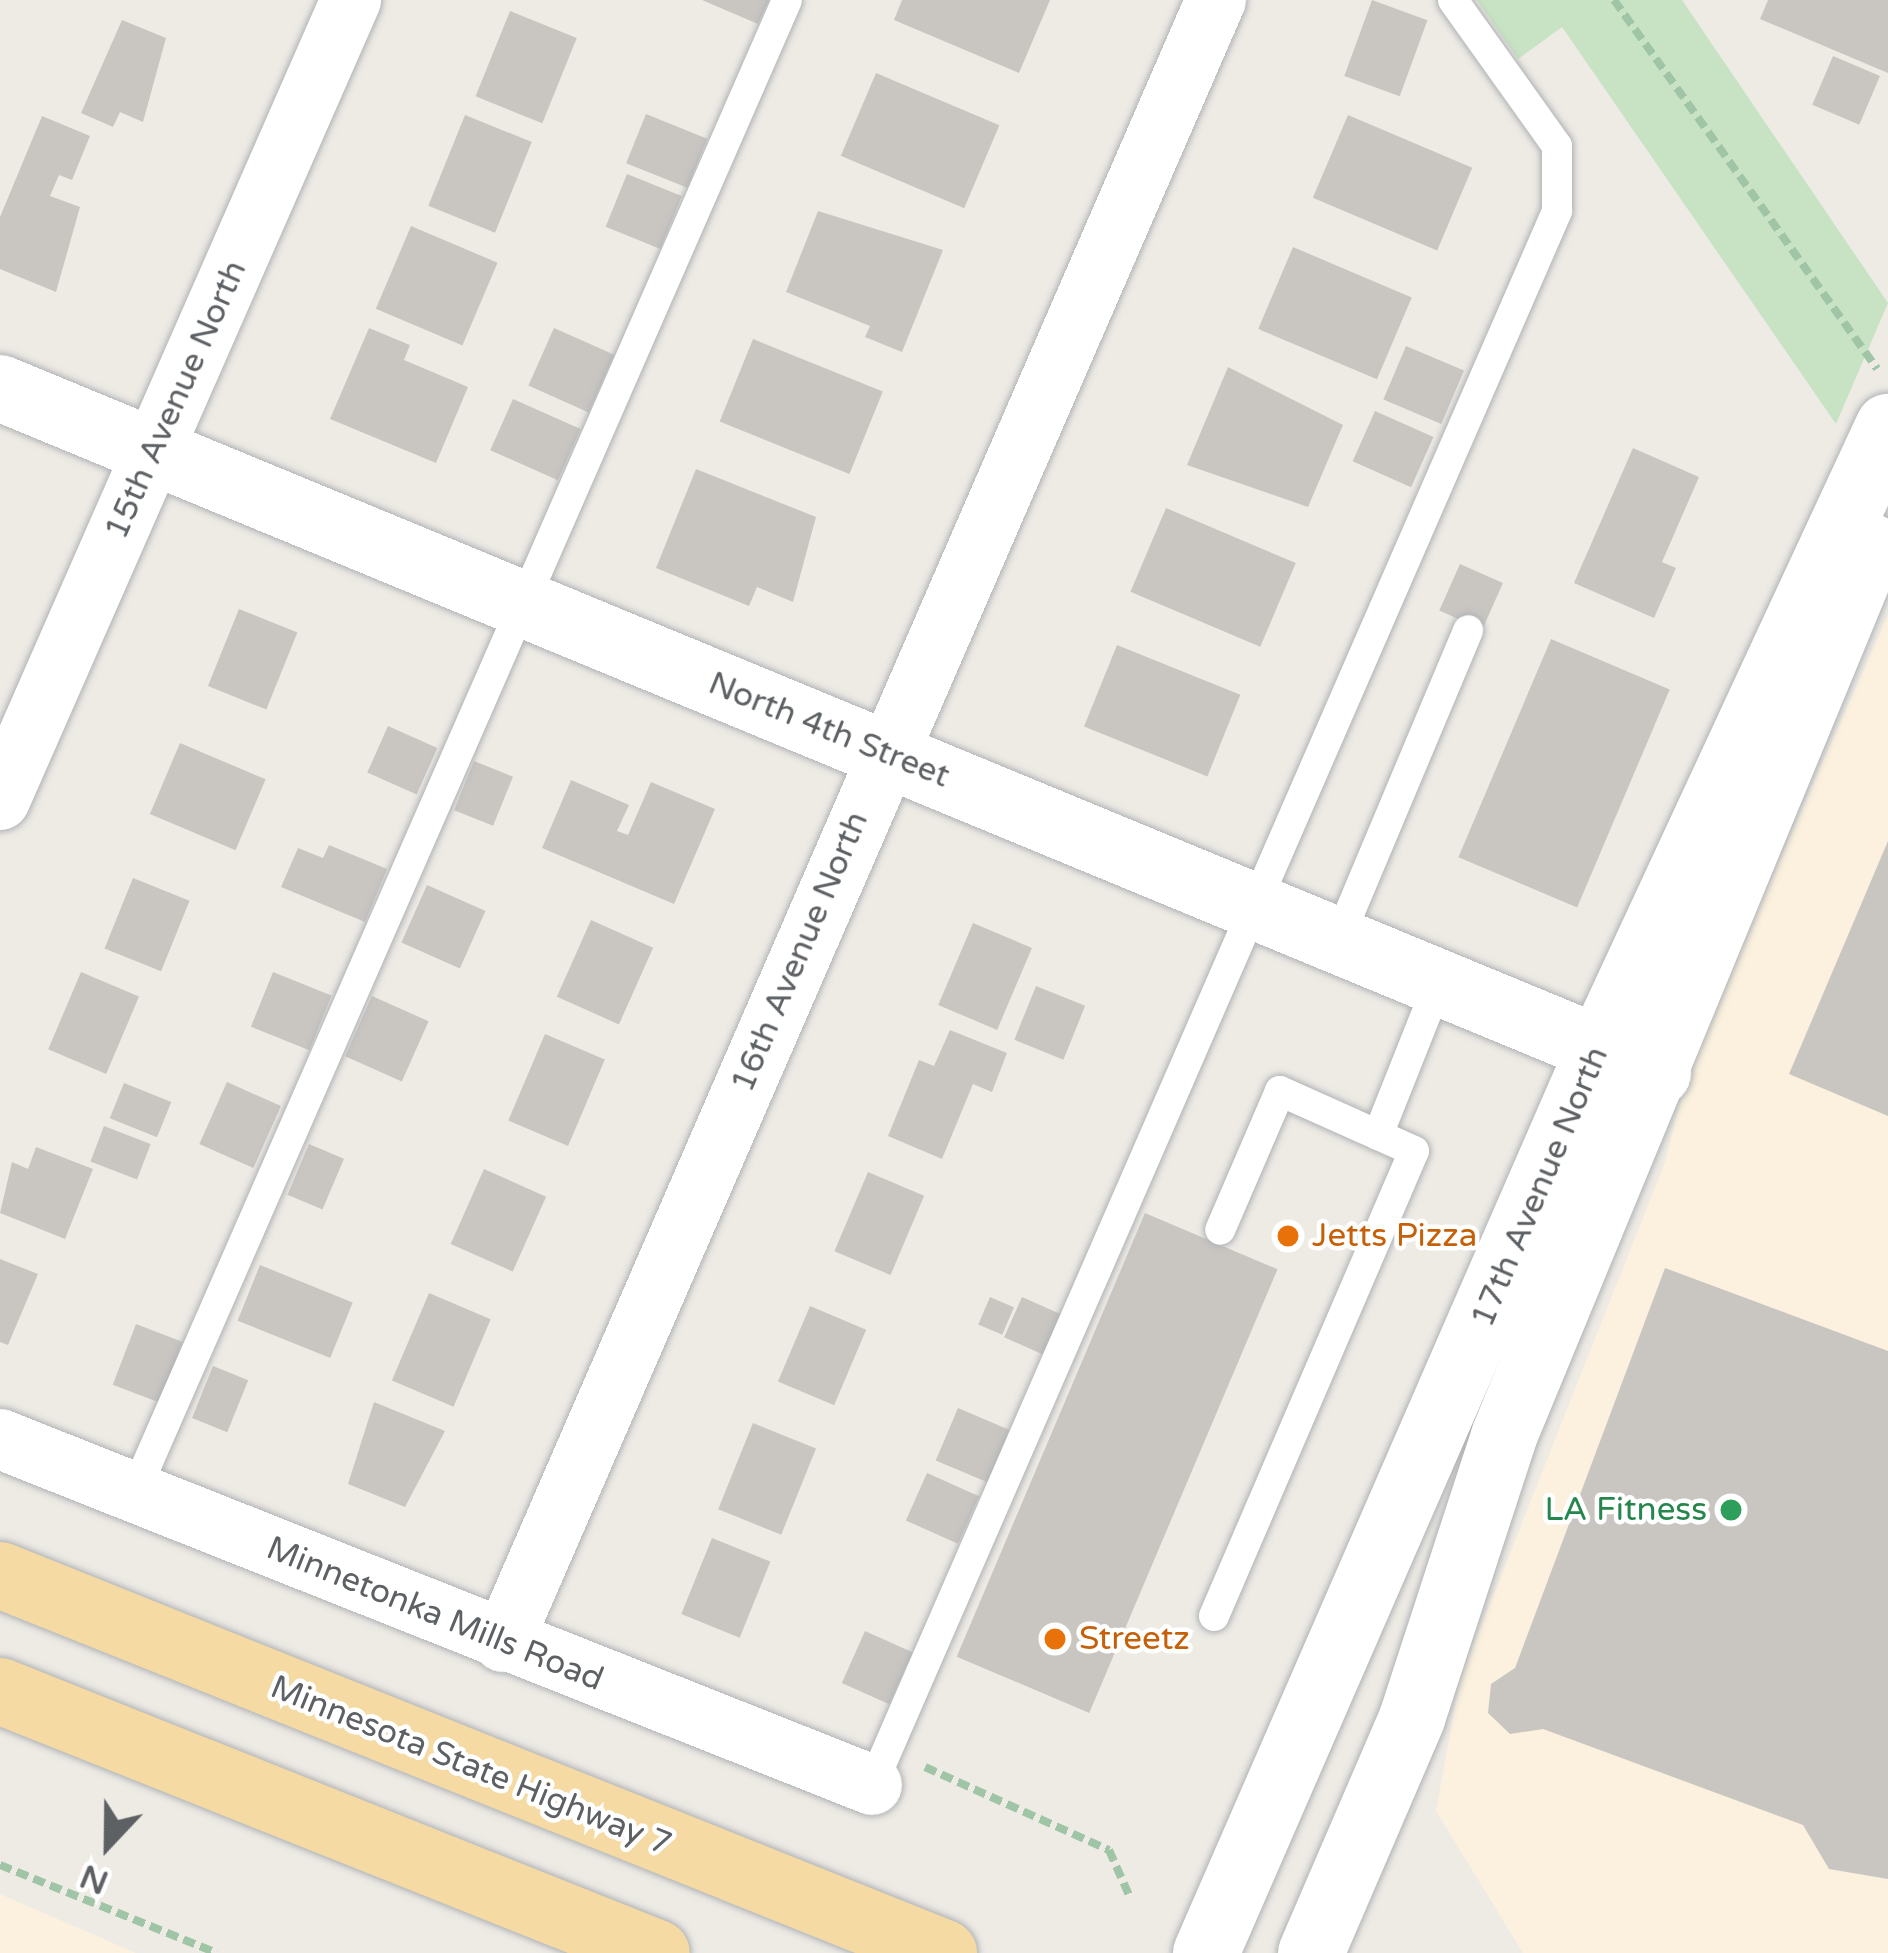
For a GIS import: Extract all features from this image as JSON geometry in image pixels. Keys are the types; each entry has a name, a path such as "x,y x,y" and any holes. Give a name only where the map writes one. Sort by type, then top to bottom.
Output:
{"highway":[{"name":"Minnesota State Highway 7","path":"0,1575 944,1953"},
{"path":"0,1691 657,1953"}],"street":[{"name":"15th Avenue North","path":"0,800 351,0"},
{"name":"16th Avenue North","path":"503,1642 1216,0"},
{"name":"North 4th Street","path":"0,388 1628,1062"},
{"name":"17th Avenue North","path":"1311,1953 1412,1718 1628,1062 1888,427"},
{"name":"17th Avenue North","path":"1206,1953 1888,500"},
{"name":"Minnetonka Mills Road","path":"0,1439 503,1642 879,1768"}],"lane":[{"path":"134,1494 526,607 787,0"},
{"path":"879,1768 1250,904 1557,211 1557,146 1453,0"},
{"path":"1338,940 1468,630"},
{"path":"1378,1135 1439,982"},
{"path":"1214,1616 1414,1151 1280,1091 1220,1230"}],"path":[{"path":"1614,0 1867,364"},
{"path":"879,1768 1109,1850 1129,1894"},
{"path":"0,1865 217,1953"}],"shaded area":[{"path":"1888,615 1888,1953 1523,1953 1436,1811 1460,1679 1664,1165 1691,1059"},
{"path":"0,1894 136,1953 0,1953"}],"green space":[{"path":"1477,0 1682,0 1888,303 1836,424 1562,27 1518,59"}],"building":[{"path":"702,0 769,0 758,24"},
{"path":"902,0 1050,0 1019,73 894,20"},
{"path":"1372,0 1427,20 1400,96 1344,76"},
{"path":"1768,0 1888,0 1888,73 1760,19"},
{"path":"510,11 577,38 542,123 476,96"},
{"path":"122,20 166,38 143,122 120,112 113,127 81,113"},
{"path":"1833,56 1880,76 1859,125 1812,105"},
{"path":"876,73 999,125 964,208 841,156"},
{"path":"646,114 707,139 687,188 626,163"},
{"path":"465,115 532,142 495,233 428,206"},
{"path":"1348,115 1472,168 1437,251 1313,198"},
{"path":"42,116 90,136 72,180 59,175 50,196 80,207 56,292 0,269 0,217"},
{"path":"627,174 682,196 660,249 606,227"},
{"path":"818,211 943,250 902,352 865,337 870,326 786,292"},
{"path":"411,226 498,263 462,346 376,309"},
{"path":"1293,247 1412,297 1377,379 1258,329"},
{"path":"369,328 410,345 404,360 468,387 436,463 330,419"},
{"path":"554,328 614,355 589,412 528,386"},
{"path":"753,339 883,391 849,474 720,422"},
{"path":"1406,346 1464,371 1441,424 1383,399"},
{"path":"1228,367 1343,425 1308,507 1187,465"},
{"path":"513,399 581,429 558,480 490,450"},
{"path":"1375,411 1433,437 1411,487 1353,461"},
{"path":"1633,448 1699,477 1662,562 1676,568 1654,618 1574,583"},
{"path":"696,469 816,517 793,602 757,587 749,606 656,568"},
{"path":"1166,508 1296,563 1260,647 1130,592"},
{"path":"1460,564 1503,583 1482,630 1439,611"},
{"path":"239,609 297,633 266,710 208,686"},
{"path":"1551,639 1670,689 1577,908 1458,857"},
{"path":"1117,645 1240,695 1207,776 1084,727"},
{"path":"388,726 437,748 417,795 367,773"},
{"path":"180,743 266,779 236,850 150,814"},
{"path":"474,761 513,777 493,826 454,810"},
{"path":"571,780 629,805 617,831 628,835 651,782 715,809 674,904 542,848"},
{"path":"1888,841 1888,1116 1789,1074"},
{"path":"329,845 387,869 365,922 281,887 298,848 323,858"},
{"path":"133,878 190,901 161,971 105,948"},
{"path":"427,885 485,911 460,969 401,943"},
{"path":"591,920 653,948 619,1024 557,997"},
{"path":"973,923 1032,948 997,1030 938,1005"},
{"path":"81,972 139,997 106,1074 48,1049"},
{"path":"273,972 331,996 309,1050 251,1027"},
{"path":"1036,986 1085,1006 1063,1060 1014,1040"},
{"path":"372,996 429,1021 402,1082 345,1056"},
{"path":"950,1030 1007,1053 992,1092 973,1084 942,1159 888,1136 919,1060 934,1066"},
{"path":"545,1034 605,1059 568,1146 508,1121"},
{"path":"227,1082 281,1106 253,1168 199,1144"},
{"path":"124,1083 171,1102 157,1137 110,1118"},
{"path":"104,1126 151,1144 137,1179 90,1161"},
{"path":"309,1144 344,1159 322,1209 288,1195"},
{"path":"36,1147 93,1169 65,1239 0,1213 12,1162 28,1169"},
{"path":"484,1169 546,1197 513,1272 451,1244"},
{"path":"868,1172 924,1196 891,1275 834,1251"},
{"path":"1145,1213 1278,1269 1089,1713 957,1657"},
{"path":"0,1259 38,1274 8,1345 0,1342"},
{"path":"260,1265 353,1302 330,1358 238,1321"},
{"name":"LA Fitness","path":"1665,1268 1888,1351 1888,1879 1829,1869 1803,1825 1543,1729 1510,1734 1488,1713 1491,1684 1515,1668"},
{"path":"429,1293 491,1319 454,1407 392,1380"},
{"path":"990,1297 1014,1307 1002,1335 978,1325"},
{"path":"1022,1297 1060,1314 1042,1354 1004,1337"},
{"path":"810,1306 866,1330 834,1405 778,1381"},
{"path":"136,1324 183,1342 159,1403 113,1385"},
{"path":"213,1366 248,1380 227,1432 192,1418"},
{"path":"374,1402 445,1431 405,1507 348,1484"},
{"path":"958,1408 1010,1430 987,1482 936,1460"},
{"path":"753,1423 816,1448 781,1535 718,1509"},
{"path":"927,1473 979,1496 958,1544 906,1521"},
{"path":"712,1538 770,1562 740,1638 681,1614"},
{"path":"865,1631 913,1652 889,1704 842,1683"}],"place":[{"name":"Jetts Pizza","path":"1288,1236"},
{"name":"LA Fitness","path":"1731,1510"},
{"name":"Streetz","path":"1055,1639"}]}
